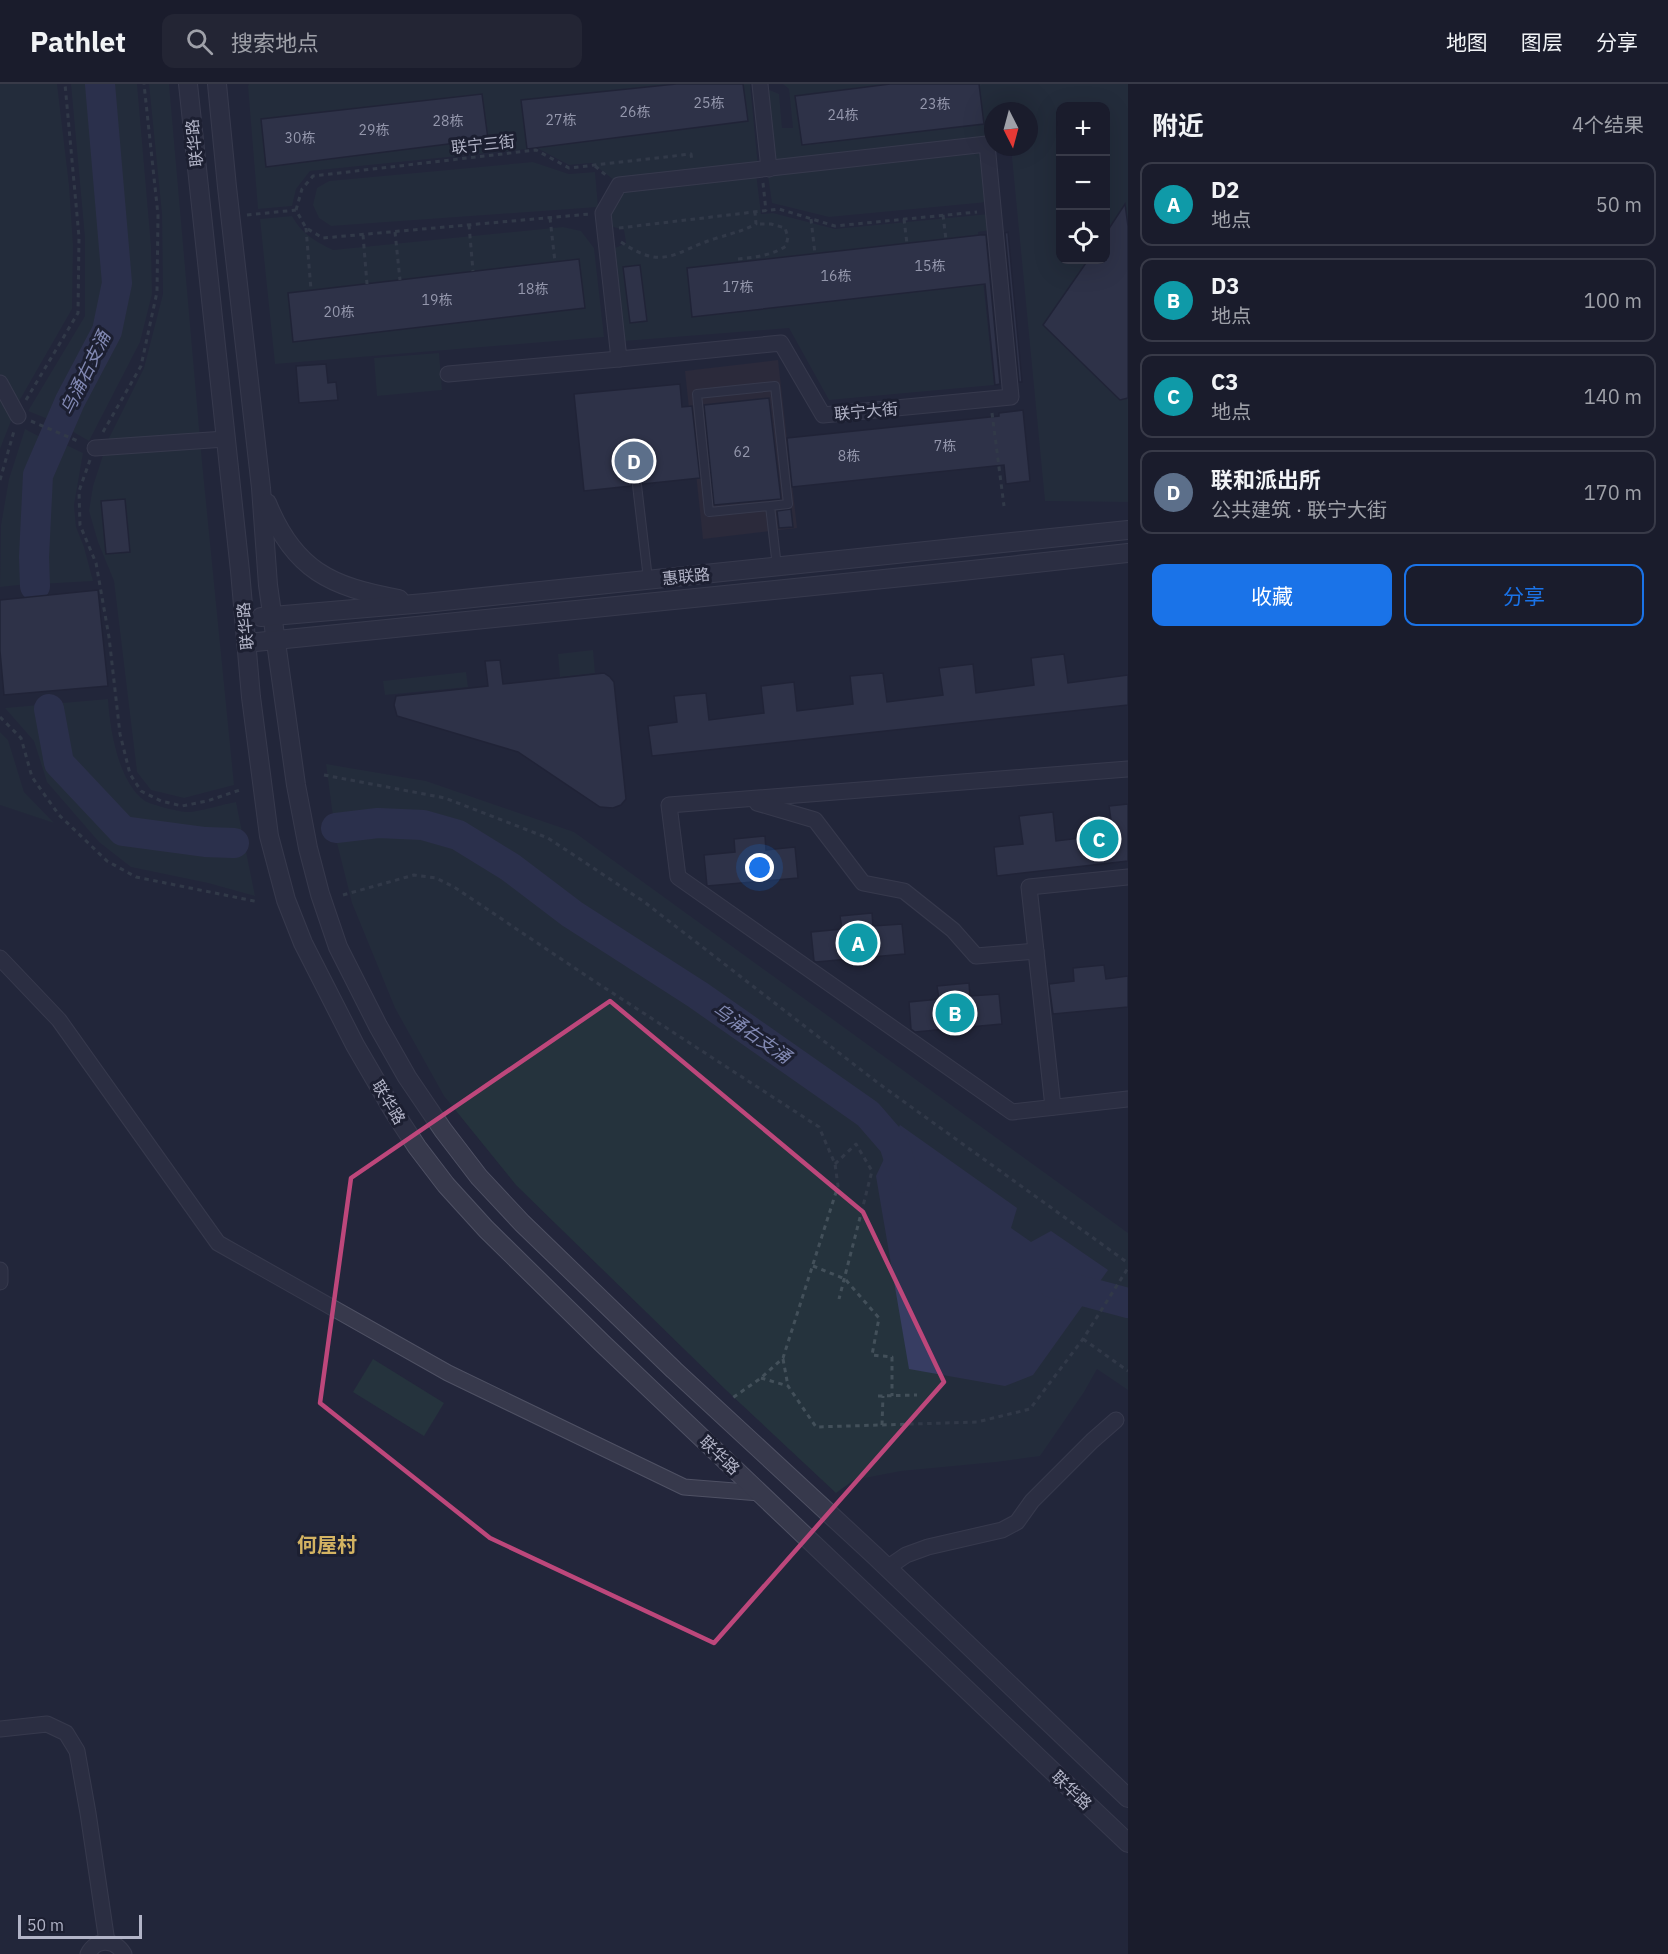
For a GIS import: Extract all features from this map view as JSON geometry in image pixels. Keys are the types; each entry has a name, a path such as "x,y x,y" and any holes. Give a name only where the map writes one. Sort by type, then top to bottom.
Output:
{"street":[{"name":"联华路","path":"188,84 261,791 269,836 286,900 303,943 355,1045 394,1112 446,1185 486,1229 1128,1843"},
{"name":"联华路","path":"218,84 229,210 261,488 272,616 296,785 308,848 320,894 338,947 378,1026 407,1077 443,1130 479,1177 530,1230 665,1362 887,1568 1128,1798"},
{"path":"760,84 765,170"},
{"name":"联宁大街","path":"603,213 619,185 987,144 1011,397 823,415 781,343 619,358"},
{"path":"448,374 619,358 603,213"},
{"path":"0,383 24,419"},
{"path":"89,446 225,439"},
{"path":"261,488 282,536 299,558 315,570 334,581 364,592 425,603"},
{"name":"惠联路","path":"244,619 425,603 1128,530"},
{"name":"惠联路","path":"246,644 1128,553"},
{"path":"1128,769 669,805 678,877 1012,1112 1128,1099"},
{"path":"749,800 815,820 863,883 904,891 953,930 976,956 1036,951"},
{"path":"1053,1107 1029,887 1128,877"},
{"path":"0,958 59,1020 218,1243 448,1372 684,1487 760,1493"},
{"path":"0,1270 0,1282"},
{"path":"887,1568 906,1555 928,1547 1002,1530 1017,1521 1032,1501 1116,1420"},
{"path":"0,1729 47,1724 66,1733 77,1751 107,1942"},
{"path":"88,1954 94,1945 107,1942 119,1947 124,1954"}],"lane":[{"path":"774,386 788,504 770,506 709,512 697,394 774,386"},
{"path":"637,485 648,580"},
{"path":"770,506 777,567"}],"path":[{"path":"0,480 24,419 21,407 78,313 80,237 65,84"},
{"path":"144,84 158,215 157,292 141,366 89,446 79,491 80,525 96,563 109,637 120,734 130,774 141,791 161,801 182,806 207,801 240,790"},
{"name":"联宁三街","path":"296,210 302,189 313,176 536,150 569,168 691,154"},
{"path":"765,170 766,211"},
{"path":"605,230 779,209 835,226 993,210"},
{"path":"247,215 296,210 306,228 311,290"},
{"path":"755,212 756,224"},
{"path":"306,228 323,238 603,213"},
{"path":"943,215 946,240"},
{"path":"550,218 555,262"},
{"path":"811,219 815,254"},
{"path":"904,219 907,244"},
{"path":"605,230 640,254 656,258 675,256 717,237 740,232 756,224 771,224 785,228 788,237 786,246 779,251 763,256 738,259"},
{"path":"469,225 473,271"},
{"path":"395,232 400,280"},
{"path":"363,235 367,284"},
{"path":"991,399 1004,506"},
{"path":"24,419 89,446"},
{"path":"0,717 21,738 32,777 59,815 107,861 136,877 259,902"},
{"path":"324,775 445,798 548,838 643,901 878,1083 1128,1263"},
{"path":"344,895 414,875 436,878 454,887 819,1127 835,1164 837,1186 783,1358 788,1386 816,1427 977,1422 1030,1409 1083,1339 1128,1269"},
{"path":"835,1164 856,1144 872,1171 839,1299"},
{"path":"813,1266 845,1279 879,1317 872,1355 892,1357 892,1396"},
{"path":"1083,1339 1128,1371"},
{"path":"728,1401 762,1378 783,1358"},
{"path":"762,1378 788,1386"},
{"path":"878,1396 917,1395"},
{"path":"882,1425 883,1396"}],"highlighted area":[{"path":"610,1001 863,1212 944,1382 714,1643 490,1538 320,1403 351,1178"}],"shaded area":[{"path":"0,84 57,84 69,185 73,245 72,309 18,403 0,449"},
{"path":"71,84 93,84 112,278 101,327 53,421 28,411 85,316 85,238"},
{"path":"106,84 137,84 151,246 152,294 140,342 89,441 63,426 98,366 114,329 123,280"},
{"path":"149,84 169,84 202,462 234,785 184,798 151,790 137,772 114,581 98,542 89,511 93,486 108,440 144,368 163,294 162,214"},
{"path":"249,84 750,84 758,167 619,184 592,163 569,165 537,148 310,171 296,189 292,206 258,209"},
{"path":"783,84 1128,84 1128,502 1045,501 1012,156 1038,156 1038,102 984,102 984,143 773,164 767,89 779,94 782,128 793,128 789,89"},
{"path":"982,153 988,202 829,217 772,203 768,176"},
{"path":"533,162 569,174 595,172 598,207 331,226 319,218 313,205 317,188 329,181"},
{"path":"756,173 761,214 773,213 835,229 989,214 990,230 978,232 994,385 829,400 789,328 624,341 613,249 626,243 624,230 610,226 609,211 624,189"},
{"path":"292,216 300,228 333,250 563,227 581,231 594,248 604,337 275,364 260,219"},
{"path":"439,353 442,390 377,396 374,358"},
{"path":"778,360 797,528 703,539 685,371"},
{"path":"25,429 44,439 28,494 28,584 0,587 1,525 9,479"},
{"path":"58,441 83,453 74,505 76,527 93,581 40,584 39,551 44,476"},
{"path":"593,650 595,673 560,677 558,654"},
{"path":"466,672 468,687 385,695 383,681"},
{"path":"108,699 113,739 122,768 128,781 145,801 186,812 236,802 255,896 208,883 131,867 99,842 47,782 34,741 5,708"},
{"path":"0,732 8,740 24,792 54,823 0,805"},
{"path":"326,764 426,781 574,832 1128,1233 1128,1390 1097,1369 1040,1456 901,1471 854,1480 836,1493 726,1390 516,1185 444,1096 395,1008 352,903 336,839"},
{"path":"373,1359 444,1403 424,1436 353,1392"}],"water":[{"path":"900,1125 1017,1208 1011,1228 1031,1242 1051,1231 1108,1270 1033,1375 1005,1386 909,1369 876,1176"}],"building":[{"path":"676,84 743,84 748,121 527,149 521,100"},
{"path":"890,84 979,84 984,124 802,145 795,96"},
{"path":"482,94 488,139 266,167 261,119"},
{"path":"1125,204 1128,226 1128,398 1120,400 1043,325 1085,264 1110,264 1110,227"},
{"path":"1008,232 1022,382 1019,382 1005,233"},
{"path":"986,235 1000,384 995,385 985,284 692,317 687,268"},
{"path":"579,259 585,308 293,342 288,293"},
{"path":"640,265 647,321 630,323 623,267"},
{"path":"326,364 328,383 336,382 338,400 299,403 296,366"},
{"path":"680,384 682,407 692,406 700,478 643,484 637,479 631,486 584,491 574,394"},
{"path":"769,398 781,499 714,505 704,405"},
{"path":"1023,410 1030,481 1006,484 1004,465 792,487 787,438 999,416 999,413"},
{"path":"125,499 130,552 106,554 101,501"},
{"path":"791,509 793,527 779,528 777,511"},
{"path":"98,590 108,686 4,695 0,651 0,600"},
{"path":"1064,654 1068,683 1128,675 1128,705 652,756 648,726 677,722 674,696 706,693 709,720 764,713 761,686 794,682 797,711 853,704 850,676 883,673 887,702 943,695 939,668 973,664 976,693 1034,685 1031,658"},
{"path":"500,660 503,684 604,673 610,677 614,682 626,799 621,805 613,808 600,807 518,752 397,716 394,705 396,696 488,686 485,661"},
{"path":"1128,804 1128,861 997,876 994,847 1023,844 1019,816 1053,812 1056,841 1113,834 1109,806"},
{"path":"765,836 766,850 795,847 798,878 707,886 704,855 735,852 734,839"},
{"path":"872,913 873,926 902,924 905,954 814,961 811,932 842,929 840,916"},
{"path":"1104,965 1106,979 1128,976 1128,1007 1053,1014 1049,984 1074,981 1073,968"},
{"path":"969,983 970,996 999,994 1002,1024 915,1032 911,1029 909,1002 939,999 937,986"}],"waterway":[{"name":"乌涌右支涌","path":"35,586 38,475 70,401 107,331 117,283 100,84"},
{"name":"乌涌右支涌","path":"49,709 59,763 123,831 205,842 234,843"},
{"name":"乌涌右支涌","path":"336,828 378,823 423,825 458,835 510,867 572,914 698,995 868,1114 894,1144 905,1178"},
{"name":"乌涌右支涌","path":"1053,1283 1128,1303"}],"place":[{"name":"联和派出所","path":"634,461"},
{"name":"C3","path":"1099,839"},
{"name":"D2","path":"858,943"},
{"name":"D3","path":"955,1013"}],"district":[{"name":"何屋村","path":"327,1544"}]}
